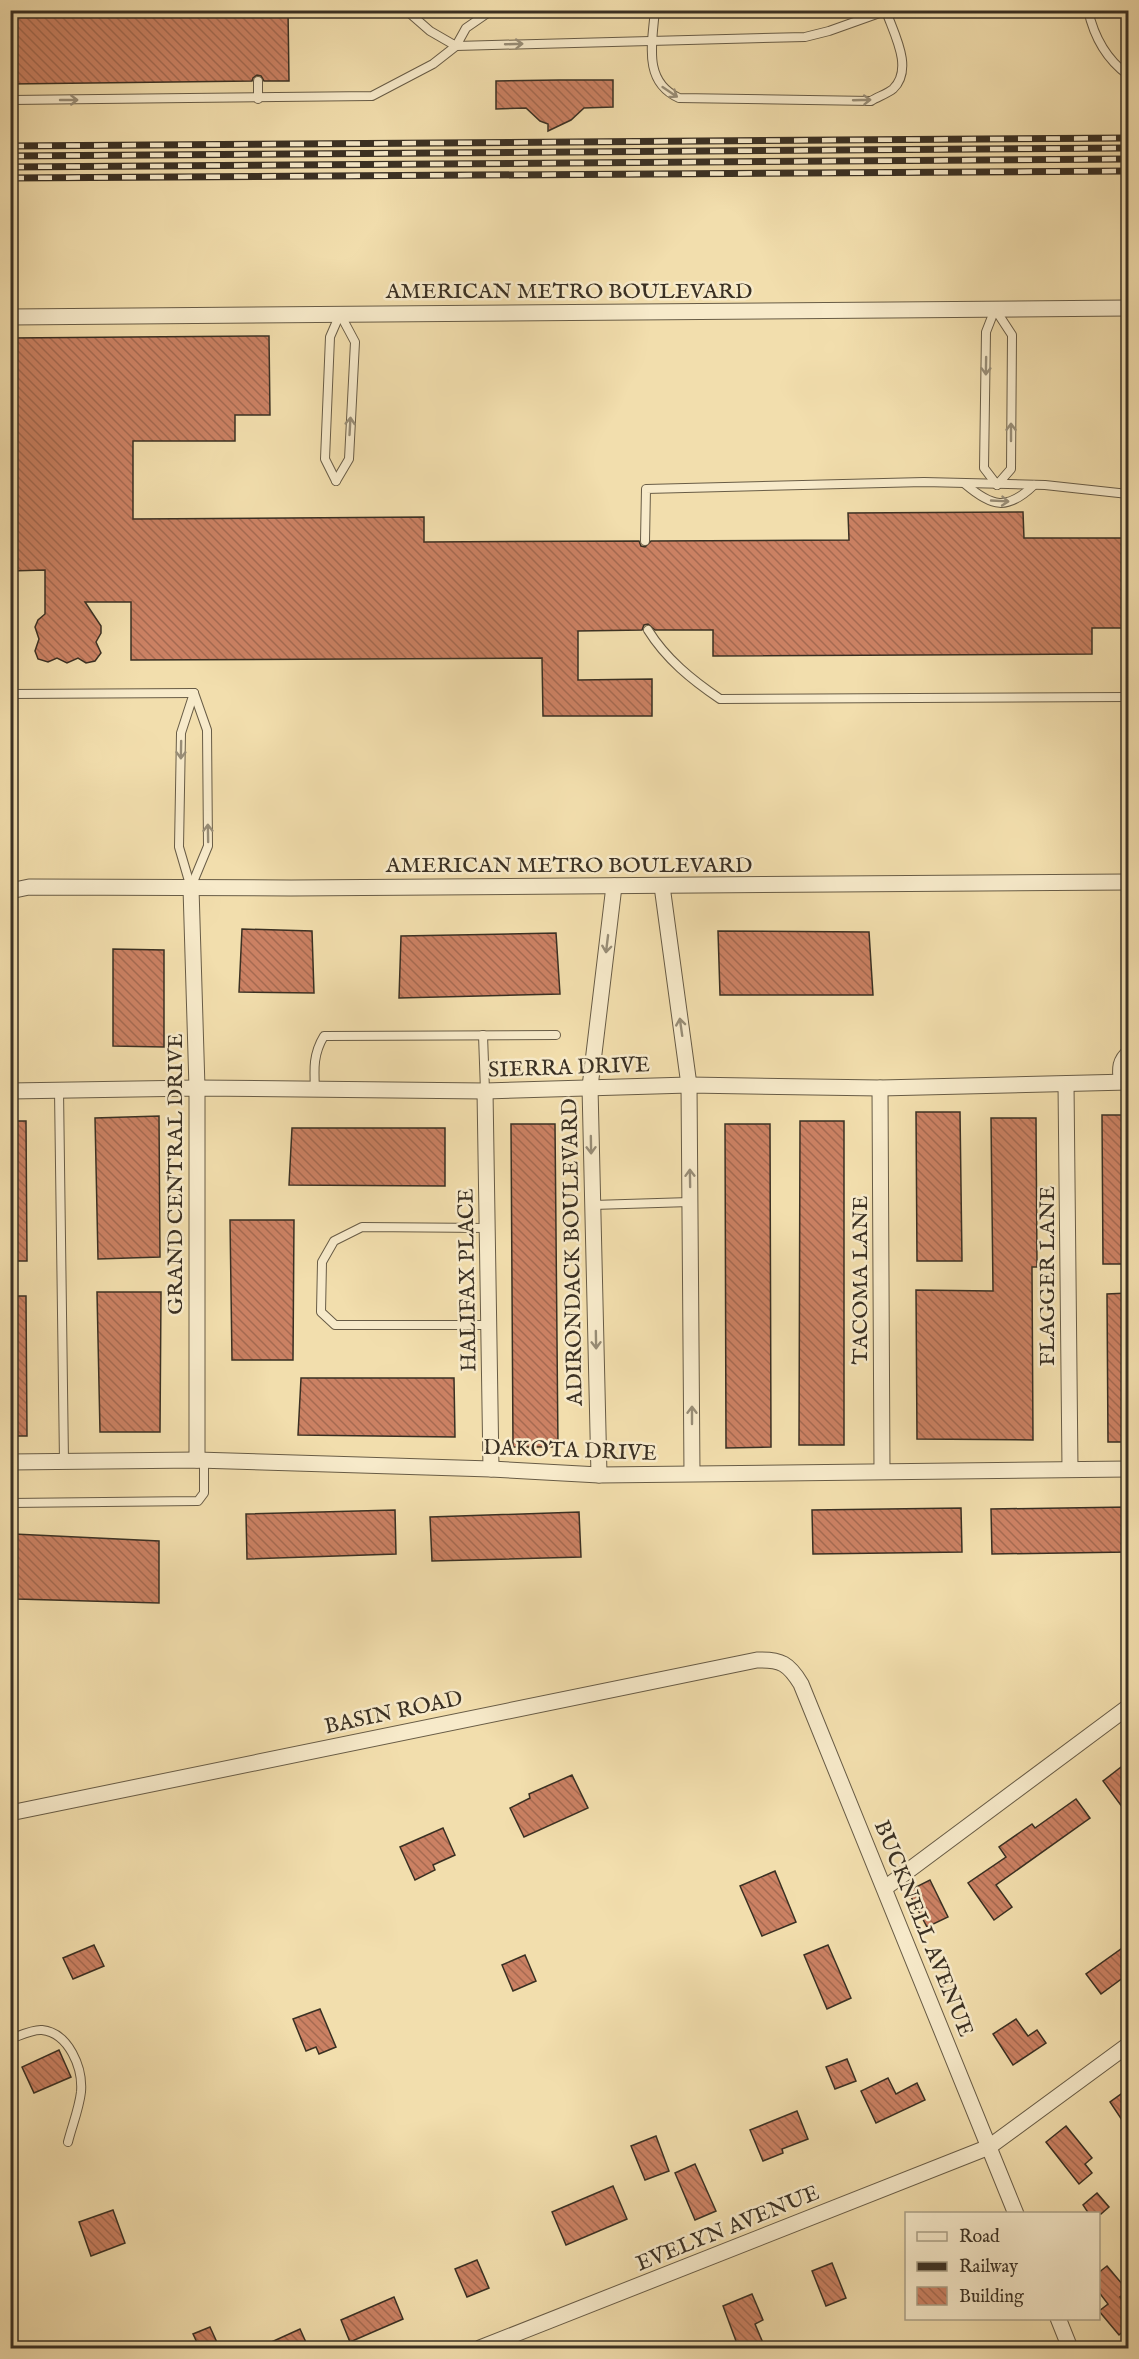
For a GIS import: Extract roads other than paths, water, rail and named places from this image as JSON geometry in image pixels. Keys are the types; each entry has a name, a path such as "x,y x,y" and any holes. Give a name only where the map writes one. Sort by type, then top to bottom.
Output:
{"street":[{"name":"AMERICAN METRO BOULEVARD","path":"10,317 1128,308"},
{"name":"AMERICAN METRO BOULEVARD","path":"10,891 29,887 662,886 1128,882"},
{"name":"ADIRONDACK BOULEVARD","path":"599,1475 590,1087 614,886"},
{"path":"662,886 689,1085 692,1473"},
{"name":"GRAND CENTRAL DRIVE","path":"191,888 197,1088 201,1460"},
{"name":"SIERRA DRIVE","path":"10,1091 197,1088 485,1091 689,1085 880,1088 1123,1082"},
{"name":"FLAGGER LANE","path":"1066,1083 1070,1468"},
{"name":"TACOMA LANE","path":"880,1088 882,1471"},
{"name":"HALIFAX PLACE","path":"485,1091 491,1469"},
{"name":"DAKOTA DRIVE","path":"10,1462 201,1460 491,1469 599,1475 1128,1469"},
{"name":"BASIN ROAD","path":"10,1813 746,1663 771,1660 785,1664"},
{"name":"BUCKNELL AVENUE","path":"785,1664 793,1671 801,1684 1015,2212"},
{"path":"885,1888 1128,1707"},
{"name":"EVELYN AVENUE","path":"480,2349 990,2147 1128,2045"},
{"path":"1058,2320 1070,2349"}],"lane":[{"path":"10,100 372,96 433,64 456,46 466,28 492,10"},
{"path":"617,10 626,10"},
{"path":"409,11 430,31 456,46 652,40 805,37 887,11 900,52 902,73 892,89 871,101 679,98 667,93 659,84 654,73 652,40 654,10"},
{"path":"1088,10 1091,25 1102,47 1113,62 1128,75"},
{"path":"258,81 258,99"},
{"path":"995,309 1012,335 1011,469 997,485"},
{"path":"995,309 986,332 984,468 997,485"},
{"path":"340,314 355,342 349,459 336,481 325,459 330,337 340,314"},
{"path":"645,541 646,489 924,482 1034,485 1128,494"},
{"path":"965,484 979,497 991,502 1003,503 1015,501 1034,485"},
{"path":"648,630 658,646 691,679 720,699 1128,697"},
{"path":"10,694 195,693"},
{"path":"191,888 208,846 207,730 195,693"},
{"path":"191,888 179,847 181,734 195,693"},
{"path":"483,1035 485,1091"},
{"path":"315,1089 314,1061 317,1048 324,1036 556,1035"},
{"path":"1123,1082 1116,1067 1120,1057 1128,1049"},
{"path":"59,1090 64,1462"},
{"path":"593,1204 690,1202"},
{"path":"488,1228 362,1227 334,1241 322,1262 321,1312 335,1325 489,1325"},
{"path":"10,1503 198,1501 204,1493 201,1460"},
{"path":"10,2039 40,2030 55,2034 66,2042 79,2068 81,2092 68,2142"}],"railway":[{"path":"10,146 1128,138"},
{"path":"10,156 1128,148"},
{"path":"10,167 1128,159"},
{"path":"10,178 1128,171"}]}
